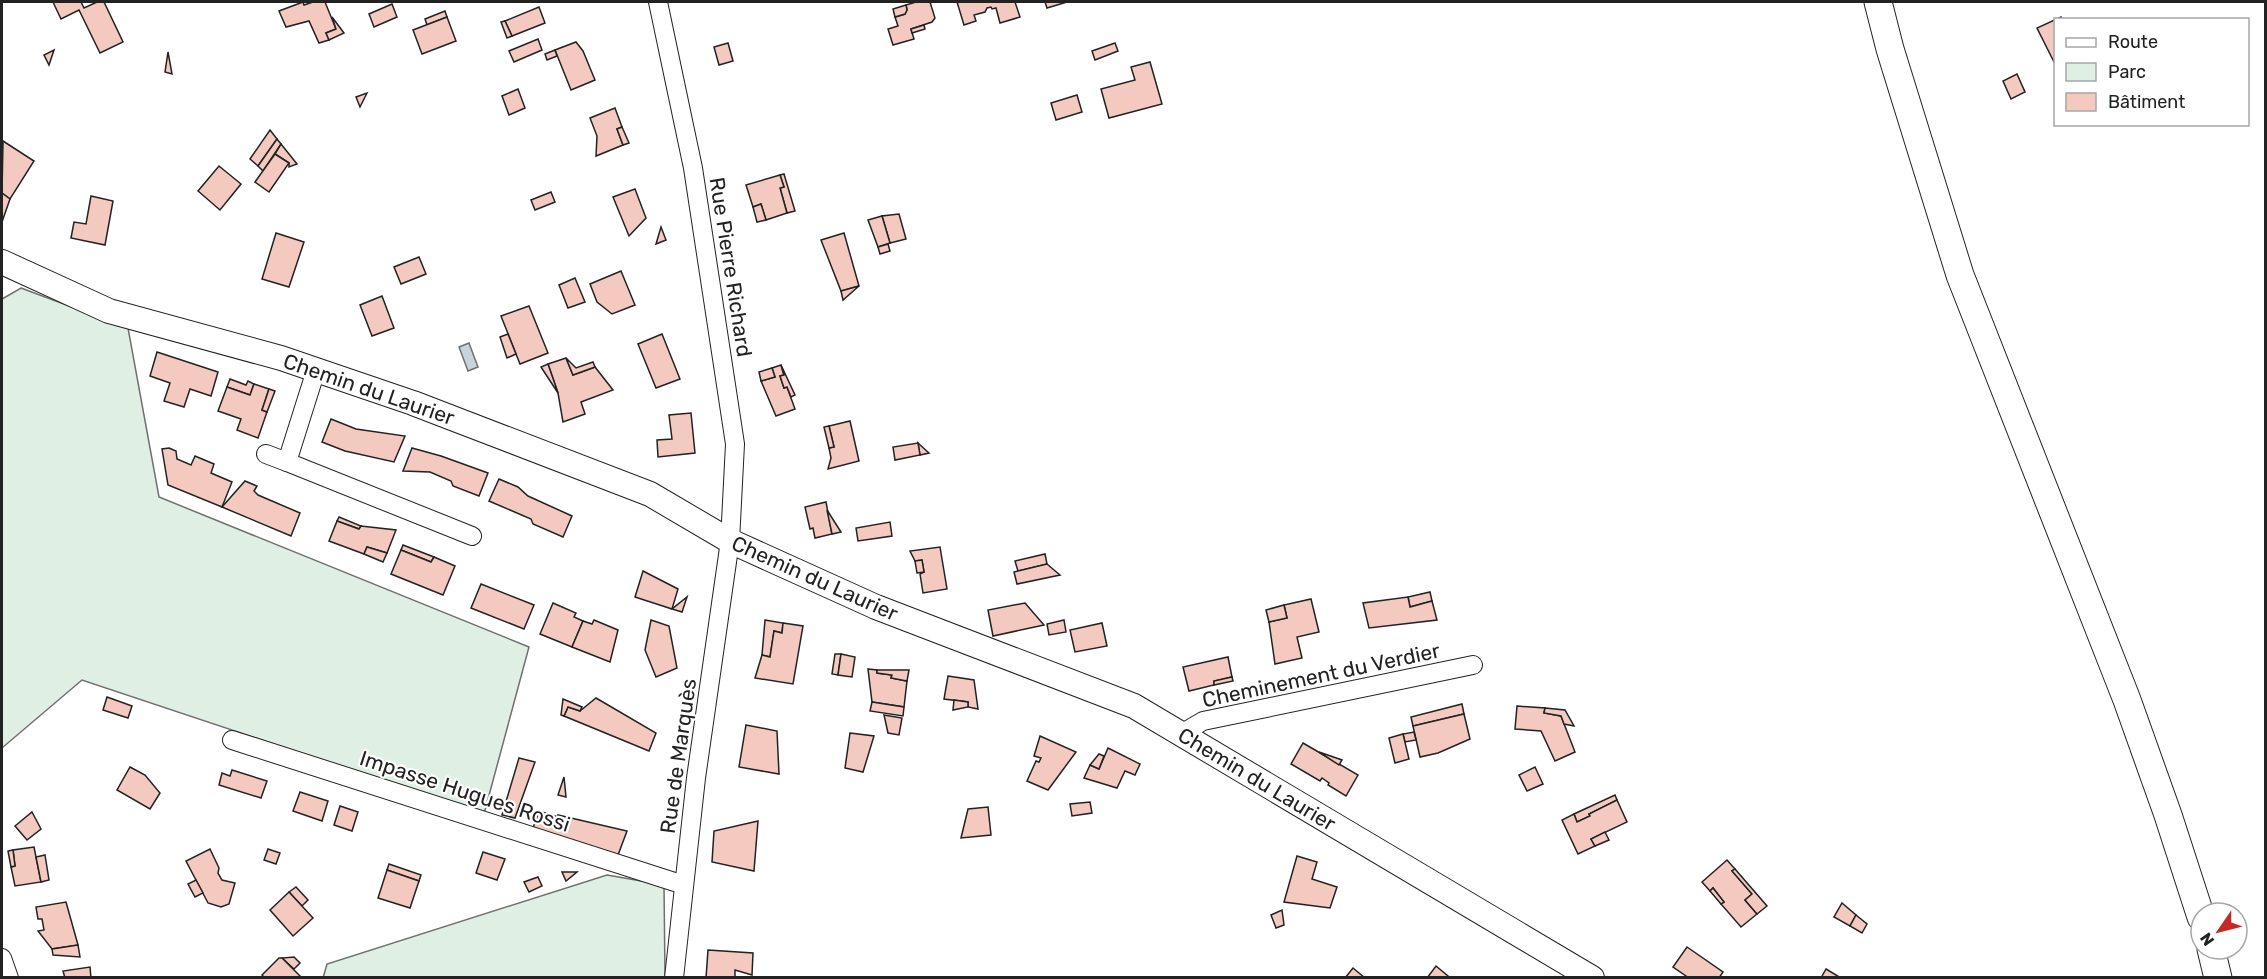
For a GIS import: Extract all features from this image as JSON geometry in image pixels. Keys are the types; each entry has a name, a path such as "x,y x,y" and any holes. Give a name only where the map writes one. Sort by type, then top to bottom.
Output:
{"main road":[{"path":"1878,2 1890,49 1960,275 2127,700 2196,901"},
{"path":"2214,961 2218,978"}],"street":[{"name":"Rue Pierre Richard","path":"658,2 693,168 735,444 730,541"},
{"name":"Chemin du Laurier","path":"2,262 109,311 281,358 413,403 650,494 730,541 876,608 1134,706 1592,978"},
{"path":"287,462 316,370"},
{"path":"266,454 472,536"},
{"name":"Rue de Marquès","path":"674,978 696,778 730,541"},
{"name":"Cheminement du Verdier","path":"1182,734 1203,722 1473,665"},
{"name":"Impasse Hugues Rossi","path":"232,740 684,885"},
{"path":"2,958 9,978"}],"green space":[{"path":"21,288 128,328 159,497 529,647 484,814 82,680 2,748 2,299"},
{"path":"607,875 664,885 665,977 323,978 327,964"}],"shaded area":[{"path":"469,343 478,367 468,371 459,347"}],"building":[{"path":"53,2 81,2 84,8 97,2 104,2 123,42 100,53 79,10 61,19"},
{"path":"303,2 304,5 325,2 336,29 326,33 329,40 319,43 309,21 286,27 279,11"},
{"path":"930,2 935,18 932,22 911,29 914,39 893,45 888,29 898,26 895,17 905,14 906,5"},
{"path":"957,2 1015,2 1020,17 1000,23 996,8 991,7 985,12 974,15 976,21 964,25"},
{"path":"1045,2 1067,2 1047,8"},
{"path":"392,4 397,17 374,27 369,14"},
{"path":"906,5 905,14 895,17 893,9"},
{"path":"539,7 545,23 512,36 505,21"},
{"path":"445,11 447,17 427,25 425,19"},
{"path":"332,17 344,33 329,40 326,33 336,29"},
{"path":"447,17 456,41 422,54 413,30"},
{"path":"2054,20 2054,62 2037,28"},
{"path":"505,21 512,36 507,38 501,22"},
{"path":"924,25 925,29 912,33 911,29"},
{"path":"538,39 542,50 514,62 509,51"},
{"path":"576,42 583,51 595,80 571,90 555,50"},
{"path":"728,43 733,61 719,65 714,47"},
{"path":"1115,43 1118,51 1095,60 1092,51"},
{"path":"54,50 49,65 44,55"},
{"path":"555,50 557,56 547,60 545,54"},
{"path":"168,52 172,74 165,72"},
{"path":"1150,62 1162,104 1109,118 1101,89 1135,80 1131,67"},
{"path":"2017,74 2025,92 2011,99 2003,81"},
{"path":"518,89 525,108 509,115 502,96"},
{"path":"367,93 360,107 356,97"},
{"path":"1077,95 1082,112 1056,120 1051,103"},
{"path":"615,108 622,127 617,129 623,145 596,156 597,136 590,118"},
{"path":"622,127 629,143 623,145 617,129"},
{"path":"270,130 277,139 258,166 250,159"},
{"path":"277,139 281,144 263,171 258,166"},
{"path":"3,141 34,161 10,199 2,193"},
{"path":"281,144 297,164 289,167 289,163 275,154"},
{"path":"275,154 289,163 269,192 255,182"},
{"path":"219,166 241,184 220,210 198,191"},
{"path":"784,174 795,211 787,213 780,188 784,187 780,175"},
{"path":"780,175 784,187 780,188 787,213 766,220 761,204 753,207 746,185"},
{"path":"635,189 646,218 629,236 613,197"},
{"path":"551,192 555,202 535,210 531,200"},
{"path":"2,193 10,199 3,219 2,217"},
{"path":"91,196 113,201 105,245 71,238 74,222 86,224"},
{"path":"761,204 766,220 757,222 753,207"},
{"path":"899,214 906,239 890,243 882,216"},
{"path":"882,216 890,243 878,247 868,220"},
{"path":"661,227 666,240 656,244"},
{"path":"276,233 304,242 289,287 262,279"},
{"path":"844,233 859,286 841,291 821,240"},
{"path":"888,244 890,251 880,254 878,247"},
{"path":"419,257 426,274 401,284 394,267"},
{"path":"621,271 635,305 612,314 597,302 590,284"},
{"path":"575,278 585,302 568,308 559,285"},
{"path":"859,286 843,300 841,291"},
{"path":"382,296 394,328 372,336 360,305"},
{"path":"529,306 548,353 520,364 501,316"},
{"path":"508,334 516,354 507,358 500,337"},
{"path":"662,334 680,379 656,388 638,344"},
{"path":"157,352 218,372 211,396 190,389 184,407 164,401 170,383 150,376"},
{"path":"566,358 573,375 595,367 613,390 581,402 585,414 563,422 558,393 548,364"},
{"path":"566,358 576,368 593,362 595,367 573,375"},
{"path":"548,364 558,393 541,367"},
{"path":"781,365 784,375 780,376 784,388 787,387 795,409 776,416 761,381 775,377 772,368"},
{"path":"781,365 795,395 791,397 787,387 784,388 780,376 784,375"},
{"path":"772,368 775,377 761,381 759,372"},
{"path":"230,379 246,385 248,381 254,384 250,395 227,387"},
{"path":"254,384 269,389 262,410 267,412 258,438 237,430 241,419 218,411 227,387 250,395"},
{"path":"269,389 275,391 267,412 262,410"},
{"path":"691,413 695,453 658,457 657,440 672,439 669,415"},
{"path":"331,419 356,429 405,436 394,462 345,451 322,442"},
{"path":"850,421 859,461 828,469 831,458 829,448 834,447 829,426"},
{"path":"829,426 834,447 829,448 824,427"},
{"path":"918,443 929,453 920,455"},
{"path":"918,443 920,455 895,460 893,447"},
{"path":"169,448 176,451 177,459 191,465 195,456 214,464 211,473 232,482 222,507 168,485 162,449"},
{"path":"412,448 488,473 479,496 453,486 451,481 430,472 403,471"},
{"path":"499,479 518,487 528,496 572,516 563,537 533,524 531,519 489,501"},
{"path":"245,481 257,486 254,491 258,495 300,513 291,536 222,507"},
{"path":"826,502 832,534 815,538 813,528 810,529 805,507"},
{"path":"827,510 841,532 832,534"},
{"path":"339,517 361,526 359,529 337,521"},
{"path":"337,521 359,529 361,526 396,530 387,553 367,547 364,554 329,541"},
{"path":"890,522 892,536 858,541 856,528"},
{"path":"403,545 434,557 431,562 401,550"},
{"path":"367,547 387,553 383,562 364,554"},
{"path":"940,547 947,589 923,593 920,574 924,572 922,560 915,561 910,551"},
{"path":"401,550 431,562 434,557 455,566 443,595 391,574"},
{"path":"1045,554 1047,564 1018,571 1015,561"},
{"path":"922,560 924,572 917,573 915,561"},
{"path":"1047,564 1060,575 1017,584 1014,572"},
{"path":"643,571 678,589 672,609 635,597"},
{"path":"481,584 534,605 524,629 471,608"},
{"path":"1430,592 1432,601 1410,607 1408,597"},
{"path":"687,597 682,612 672,609"},
{"path":"1408,597 1410,607 1432,601 1437,620 1369,628 1363,603"},
{"path":"1311,599 1319,632 1297,637 1302,658 1275,664 1269,622 1287,618 1284,605"},
{"path":"553,603 576,613 574,617 583,621 572,647 540,634"},
{"path":"1025,603 1044,625 993,636 988,610"},
{"path":"1284,605 1287,618 1269,622 1266,610"},
{"path":"594,620 618,630 610,662 572,647 583,621 592,624"},
{"path":"651,620 669,626 677,668 656,677 645,650"},
{"path":"765,620 783,623 782,633 774,631 770,657 762,655"},
{"path":"1064,620 1066,632 1049,635 1047,624"},
{"path":"783,623 803,626 793,684 755,678 762,655 770,657 774,631 782,633"},
{"path":"1102,623 1107,646 1075,652 1070,630"},
{"path":"835,654 841,654 838,675 832,674"},
{"path":"841,654 855,657 852,677 838,675"},
{"path":"1228,657 1232,677 1214,681 1214,685 1189,691 1183,667"},
{"path":"868,669 892,675 891,678 907,681 904,707 872,702"},
{"path":"877,670 909,670 907,681 891,678 892,675 877,673"},
{"path":"948,676 974,680 978,709 968,707 968,702 944,699"},
{"path":"1232,677 1233,681 1214,685 1214,681"},
{"path":"107,697 132,706 128,718 103,710"},
{"path":"596,698 656,733 649,751 564,716 568,707 580,711"},
{"path":"563,699 582,707 580,711 568,707 564,716 561,715"},
{"path":"954,700 968,702 968,707 953,710"},
{"path":"872,702 904,707 903,716 870,711"},
{"path":"1462,704 1464,714 1413,726 1411,717"},
{"path":"1517,706 1545,708 1544,713 1561,716 1575,752 1555,761 1541,731 1515,729"},
{"path":"1545,708 1565,710 1574,726 1564,724 1561,716 1544,713"},
{"path":"1464,714 1470,739 1438,753 1420,757 1413,726"},
{"path":"884,715 902,718 899,735 888,733"},
{"path":"746,725 777,731 779,774 739,767"},
{"path":"1414,732 1416,740 1405,742 1403,734"},
{"path":"850,733 874,736 863,772 845,768"},
{"path":"1403,734 1409,759 1395,763 1389,738"},
{"path":"1040,736 1076,752 1048,790 1027,781 1036,761 1039,762 1041,758 1034,756"},
{"path":"1303,743 1358,775 1346,796 1328,785 1329,783 1322,778 1320,781 1291,764"},
{"path":"1108,748 1140,764 1135,775 1125,771 1117,788 1084,778 1090,765 1099,769"},
{"path":"1319,752 1342,760 1339,765"},
{"path":"1099,754 1104,756 1099,769 1090,765"},
{"path":"519,758 535,762 515,818 502,815"},
{"path":"130,767 145,775 160,793 150,809 117,790"},
{"path":"1535,767 1543,784 1527,791 1519,775"},
{"path":"232,770 267,781 261,798 219,785 222,773 230,776"},
{"path":"564,777 566,797 558,795"},
{"path":"300,792 328,801 322,821 293,811"},
{"path":"1615,795 1617,800 1577,822 1574,814"},
{"path":"1617,800 1627,822 1591,839 1595,846 1578,854 1562,820 1574,814 1577,822"},
{"path":"1090,802 1092,813 1072,816 1070,804"},
{"path":"340,806 358,812 352,831 334,825"},
{"path":"988,807 991,835 961,838 968,809"},
{"path":"539,811 627,831 618,855 533,828"},
{"path":"32,812 41,829 27,840 15,826"},
{"path":"758,821 754,871 712,862 714,831"},
{"path":"1605,832 1609,840 1595,846 1591,839"},
{"path":"34,847 41,882 15,886 11,867 15,866 13,850"},
{"path":"210,849 222,880 235,883 229,904 221,907 208,903 186,861"},
{"path":"268,849 280,853 276,864 264,860"},
{"path":"13,850 15,866 11,867 8,851"},
{"path":"483,852 505,859 497,880 476,873"},
{"path":"45,855 49,880 41,882 36,857"},
{"path":"1297,856 1317,862 1312,879 1337,887 1330,908 1284,902"},
{"path":"1727,860 1735,869 1732,871 1752,894 1745,900 1757,914 1741,927 1721,904 1724,902 1713,888 1710,891 1702,882"},
{"path":"389,864 421,875 419,881 387,870"},
{"path":"1735,869 1767,906 1757,914 1745,900 1752,894 1732,871"},
{"path":"387,870 419,881 410,908 378,898"},
{"path":"562,872 577,872 566,881"},
{"path":"538,877 542,886 529,892 524,882"},
{"path":"196,880 203,893 195,897 188,884"},
{"path":"296,887 308,900 302,906 289,892"},
{"path":"1713,888 1724,902 1721,904 1710,891"},
{"path":"289,892 313,918 293,936 270,910"},
{"path":"66,902 78,945 52,949 38,931 44,930 42,919 38,919 36,907"},
{"path":"1842,903 1856,915 1850,926 1834,917"},
{"path":"1282,910 1284,925 1276,928 1271,915"},
{"path":"1856,915 1867,924 1862,933 1850,926"},
{"path":"78,945 80,957 53,955 52,949"},
{"path":"1687,947 1723,972 1719,978 1689,978 1673,967"},
{"path":"708,950 753,953 752,975 735,970 735,978 706,978"},
{"path":"294,957 300,963 294,969 282,958"},
{"path":"279,958 282,958 302,978 265,978 262,975"},
{"path":"1436,966 1448,976 1447,978 1427,978"},
{"path":"90,967 91,978 65,978 63,971"},
{"path":"1353,968 1365,978 1345,978"},
{"path":"1826,969 1841,978 1821,978"}]}
